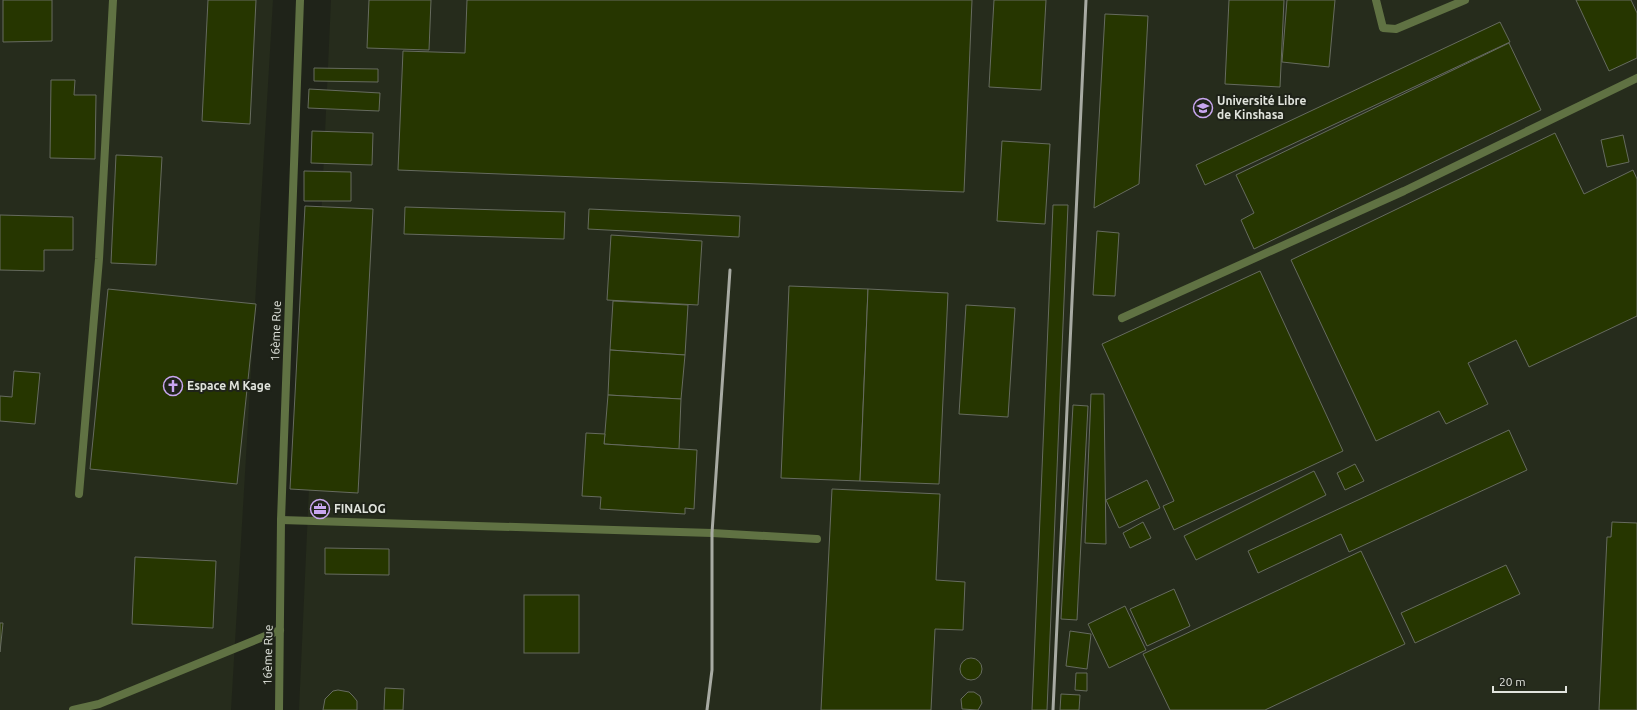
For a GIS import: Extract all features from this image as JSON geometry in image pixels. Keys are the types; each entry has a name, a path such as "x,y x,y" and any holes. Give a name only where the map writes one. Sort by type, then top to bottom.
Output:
{"street":[{"path":"79,494 99,259 113,0"},
{"name":"16ème Rue","path":"279,710 281,520 300,0"},
{"path":"1376,0 1383,28 1396,30 1465,0"},
{"path":"1122,318 1404,191 1637,78"},
{"path":"281,520 704,532 817,539"},
{"path":"73,710 99,704 280,630"}],"shaded area":[{"path":"0,0 273,0 231,710 0,710"},
{"path":"331,0 1637,0 1637,710 299,710"}],"building":[{"path":"3,0 52,0 52,41 3,42"},
{"path":"208,0 256,0 250,124 202,121"},
{"path":"369,0 431,0 429,50 367,48"},
{"path":"467,0 972,0 964,192 398,170 403,51 465,53"},
{"path":"994,0 1046,0 1041,90 989,87"},
{"path":"1229,0 1284,0 1280,87 1225,84"},
{"path":"1287,0 1335,0 1329,67 1282,62"},
{"path":"1576,0 1631,0 1637,13 1637,58 1609,71"},
{"path":"1105,14 1148,16 1139,184 1094,208"},
{"path":"1500,22 1510,42 1205,185 1196,165"},
{"path":"1509,43 1541,110 1254,249 1241,220 1254,213 1236,175"},
{"path":"314,68 378,69 378,82 314,81"},
{"path":"51,80 75,80 74,95 96,95 95,159 50,158"},
{"path":"309,89 380,93 379,111 308,108"},
{"path":"312,131 373,133 372,165 311,163"},
{"path":"1555,133 1584,194 1633,170 1637,179 1637,316 1529,367 1516,340 1468,363 1488,404 1446,424 1439,411 1376,441 1291,260"},
{"path":"1623,135 1629,162 1607,167 1601,140"},
{"path":"1002,141 1050,144 1045,224 997,221"},
{"path":"116,155 162,157 156,265 111,263"},
{"path":"304,171 351,172 351,201 304,201"},
{"path":"1053,205 1068,205 1047,710 1032,710"},
{"path":"305,206 373,209 358,493 290,489"},
{"path":"405,207 565,212 564,239 404,234"},
{"path":"589,209 740,216 739,237 588,229"},
{"path":"0,215 73,217 73,250 44,250 44,271 0,270"},
{"path":"1097,231 1119,233 1115,296 1093,295"},
{"path":"611,235 702,241 698,305 607,300"},
{"path":"1260,271 1343,451 1174,530 1163,506 1174,501 1102,344"},
{"path":"789,286 868,289 860,481 781,478"},
{"name":"Espace M Kage","path":"108,289 256,304 237,484 90,469"},
{"path":"868,289 948,293 939,484 860,481"},
{"path":"613,301 688,305 685,355 610,350"},
{"path":"966,305 1015,308 1008,417 959,414"},
{"path":"610,350 685,355 681,399 608,395"},
{"path":"14,371 40,373 35,424 0,421 0,396 12,397"},
{"path":"1091,394 1104,394 1106,544 1085,543"},
{"path":"608,395 681,399 679,449 604,444"},
{"path":"1073,405 1088,406 1077,620 1061,619"},
{"path":"1509,430 1527,470 1349,552 1341,534 1258,573 1248,551"},
{"path":"586,433 605,434 604,444 697,450 694,509 685,508 685,514 600,509 601,497 582,496"},
{"path":"1355,464 1364,481 1345,490 1337,473"},
{"path":"1314,471 1326,495 1196,560 1184,536"},
{"path":"1147,480 1160,508 1119,528 1106,500"},
{"path":"832,489 940,494 936,580 965,582 963,630 935,629 931,710 821,710"},
{"path":"1143,522 1151,538 1130,548 1123,533"},
{"path":"1612,522 1637,523 1637,710 1599,710 1607,537 1611,537"},
{"path":"325,548 389,549 389,575 325,574"},
{"path":"1361,551 1405,644 1265,710 1170,710 1143,654"},
{"path":"135,557 216,561 213,628 132,624"},
{"path":"1506,565 1520,594 1415,643 1401,613"},
{"path":"1174,589 1190,626 1147,646 1130,609"},
{"path":"524,595 579,595 579,653 524,653"},
{"path":"1125,606 1146,650 1109,668 1088,624"},
{"path":"0,623 3,623 0,652"},
{"path":"1070,631 1091,634 1087,669 1066,666"},
{"path":"971,658 979,661 982,669 979,677 971,680 963,677 960,669 963,661"},
{"path":"1076,673 1087,673 1087,691 1075,690"},
{"path":"385,688 404,689 403,710 384,710"},
{"path":"338,690 349,692 353,696 357,701 357,710 323,710 325,699 333,691"},
{"path":"968,692 974,692 980,696 982,703 978,710 962,709 961,699"},
{"path":"1061,694 1080,695 1079,710 1060,710"}],"railway":[{"path":"1053,710 1086,0"},
{"path":"707,710 712,670 712,533 730,270"}],"place":[{"name":"Université Libre de Kinshasa","path":"1203,108"},
{"name":"Espace M Kage","path":"173,386"},
{"name":"FINALOG","path":"320,509"}]}
